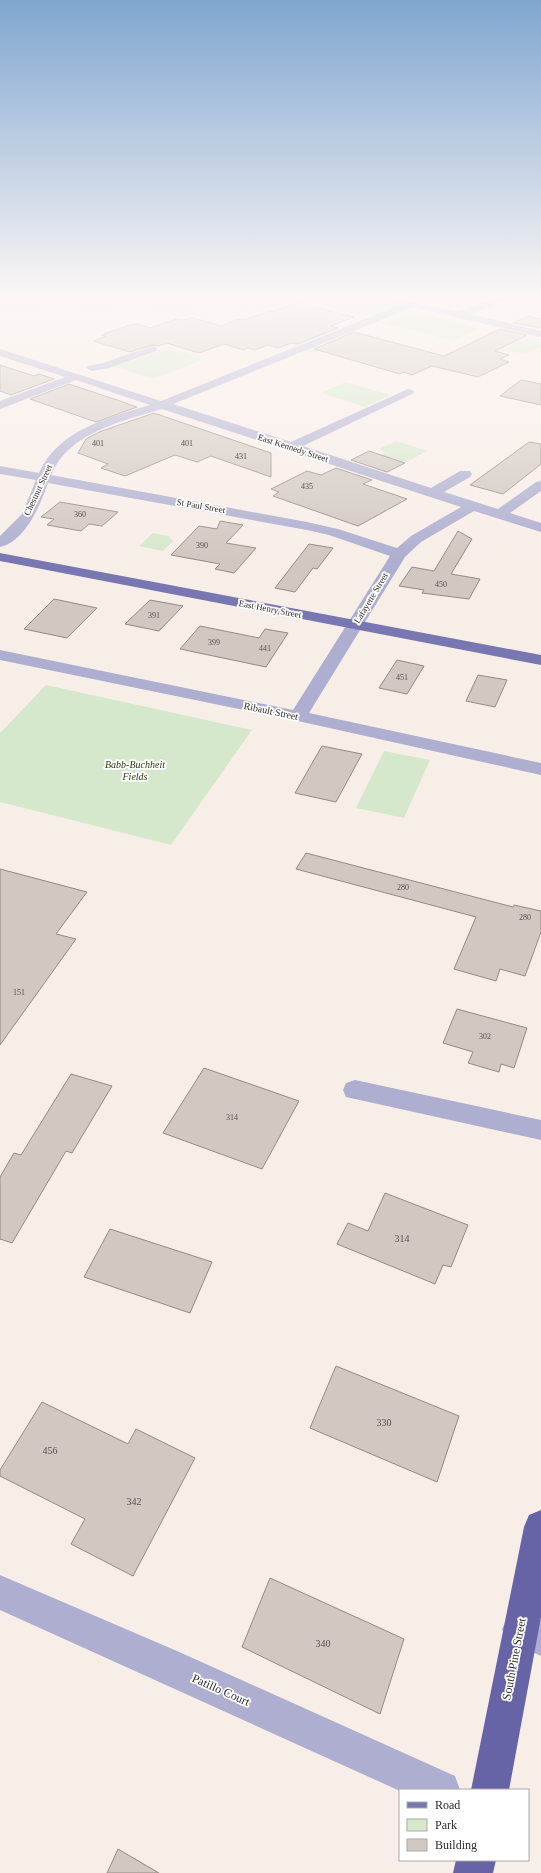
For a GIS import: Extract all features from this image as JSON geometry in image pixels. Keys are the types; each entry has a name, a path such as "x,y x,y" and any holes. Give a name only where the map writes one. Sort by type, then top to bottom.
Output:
{"highway":[{"name":"South Pine Street","path":"490,1789 530,1634 541,1527"},
{"path":"473,1873 476,1861"}],"main road":[{"name":"East Henry Street","path":"0,557 541,660"}],"street":[{"path":"0,405 49,385"},
{"name":"East Kennedy Street","path":"102,385 541,528"},
{"name":"Chestnut Street","path":"0,543 12,534 23,522 31,509 53,458 69,443 86,433 126,416 161,405 209,385"},
{"path":"291,448 408,392"},
{"name":"St Paul Street","path":"0,470 307,526 333,532 399,554"},
{"path":"432,493 465,474"},
{"path":"499,515 541,485"},
{"name":"Lafayette Street","path":"298,716 399,554 416,539 472,506"},
{"name":"Ribault Street","path":"0,655 298,716 541,769"},
{"path":"355,1090 541,1130"},
{"name":"Patillo Court","path":"0,1592 157,1661 438,1789"}],"green space":[{"path":"338,385 358,385 390,395 365,407 321,393"},
{"path":"396,441 427,451 405,463 382,455 384,452 379,449"},
{"path":"153,533 168,536 173,541 163,551 139,546"},
{"name":"Babb-Buchheit Fields","path":"46,685 252,730 171,845 0,802 0,733"},
{"path":"384,751 430,760 404,818 356,808"}],"building":[{"path":"0,385 37,385 11,395 0,391"},
{"path":"65,385 73,385 137,407 96,422 30,399"},
{"path":"514,385 541,385 541,405 500,396"},
{"path":"154,413 271,453 271,477 211,456 197,462 175,455 125,476 101,468 108,464 78,453 86,439 99,432"},
{"path":"529,442 541,444 541,464 503,494 470,485"},
{"path":"369,451 405,463 387,472 351,460"},
{"path":"336,468 372,480 363,484 407,499 358,526 273,496 279,492 271,489 307,471 321,475"},
{"path":"60,502 118,512 102,526 89,524 81,531 47,525 54,519 41,517"},
{"path":"220,521 243,525 226,543 256,548 234,573 215,569 220,564 171,555 199,526 217,529"},
{"path":"458,531 472,539 451,574 480,579 469,599 422,593 424,590 399,586 412,567 434,571"},
{"path":"309,544 333,548 317,569 313,568 295,592 275,588"},
{"path":"54,599 97,608 67,638 24,629"},
{"path":"150,600 183,606 159,631 125,624"},
{"path":"200,626 259,638 265,629 288,633 266,667 180,649"},
{"path":"397,660 424,666 407,694 379,688"},
{"path":"478,675 507,680 495,707 466,701"},
{"path":"322,746 362,754 336,802 295,793"},
{"path":"306,853 513,907 514,905 541,911 541,932 525,976 500,969 496,981 454,969 476,917 296,869"},
{"path":"0,869 87,892 56,934 76,939 0,1045"},
{"path":"457,1009 527,1028 514,1068 501,1064 499,1072 468,1063 473,1052 443,1043"},
{"path":"204,1068 299,1101 262,1169 163,1133"},
{"path":"71,1074 112,1086 72,1153 66,1151 12,1243 0,1239 0,1177 14,1153 21,1155"},
{"path":"385,1193 468,1225 451,1267 443,1265 435,1284 337,1244 348,1223 368,1231"},
{"path":"110,1229 212,1262 190,1313 84,1277"},
{"path":"336,1366 459,1416 437,1482 310,1428"},
{"path":"42,1402 128,1444 136,1429 195,1458 133,1576 71,1544 85,1519 0,1476 0,1470"},
{"path":"270,1578 404,1639 380,1714 242,1647"},
{"path":"118,1849 159,1873 107,1873"}]}
